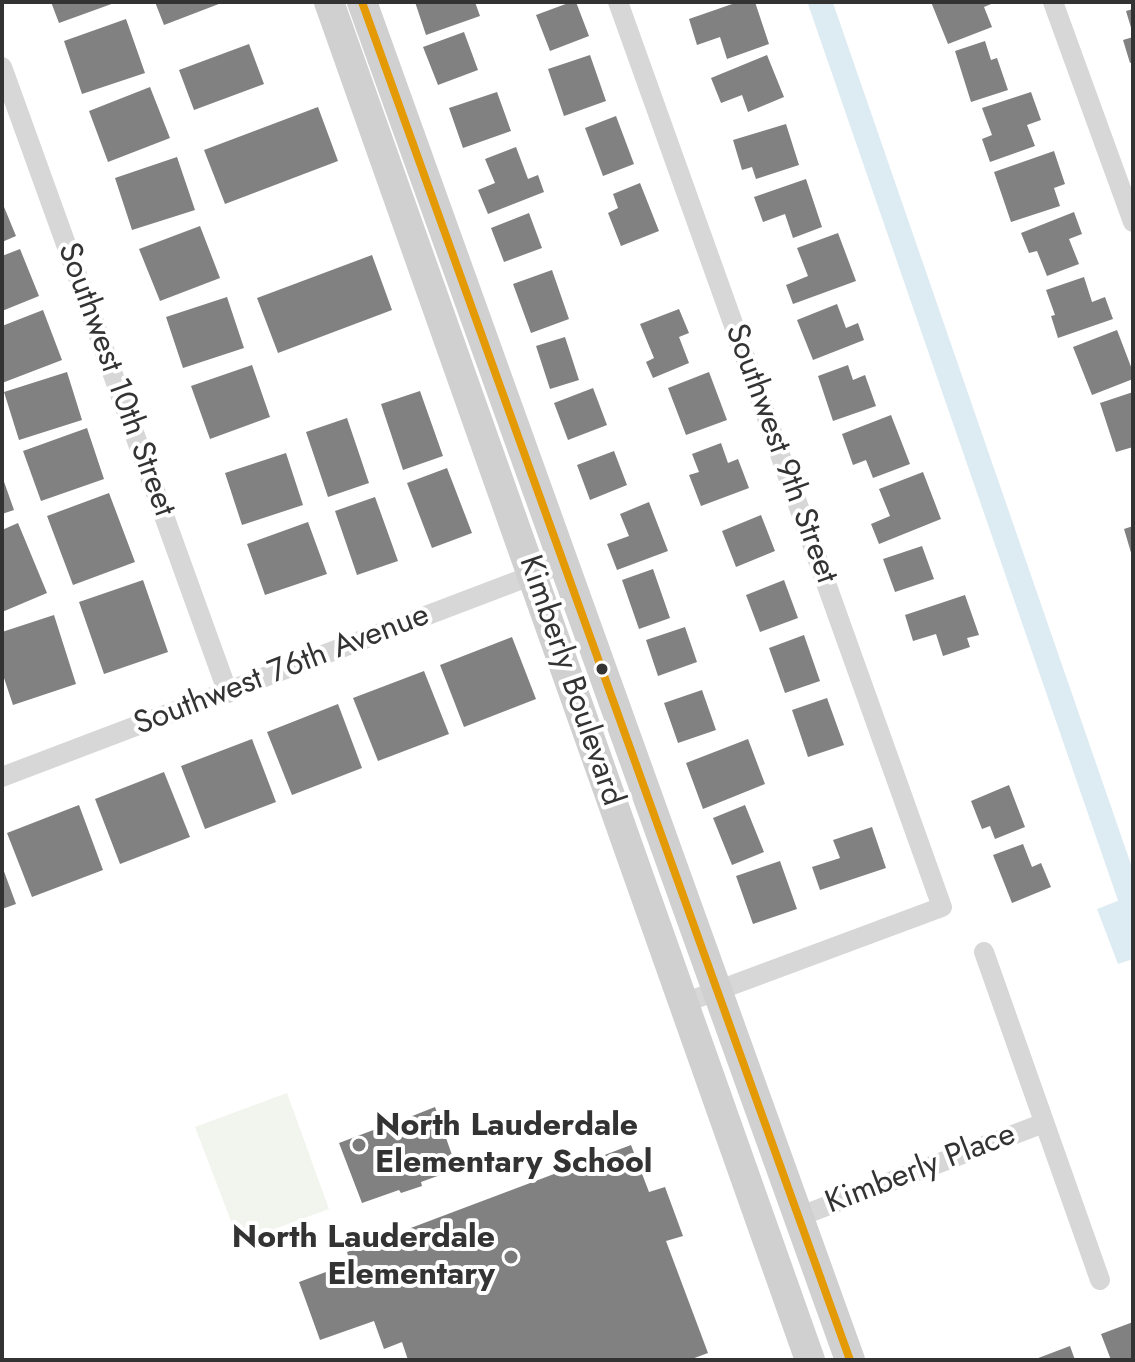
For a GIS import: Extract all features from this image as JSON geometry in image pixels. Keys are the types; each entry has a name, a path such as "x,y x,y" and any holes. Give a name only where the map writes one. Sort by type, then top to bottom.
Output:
{"street":[{"name":"Kimberly Boulevard","path":"329,2 810,1360"},
{"name":"Kimberly Boulevard","path":"362,2 850,1360"},
{"name":"Southwest 9th Street","path":"618,2 942,907 719,991"},
{"path":"1053,2 1133,222"},
{"name":"Southwest 10th Street","path":"2,67 228,693"},
{"name":"Southwest 76th Avenue","path":"2,777 562,564"},
{"path":"590,737 611,748 620,760 660,864 680,887"},
{"name":"Kimberly Place","path":"984,952 1100,1280"},
{"path":"684,1003 719,991"},
{"name":"Kimberly Place","path":"798,1217 1044,1123"}],"shaded area":[{"path":"1133,895 1133,959 1118,964 1097,909"},
{"path":"287,1093 329,1209 239,1242 195,1127"}],"building":[{"path":"51,2 117,2 59,23"},
{"path":"155,2 224,2 164,25"},
{"path":"415,2 475,2 480,16 426,35"},
{"path":"576,2 589,36 550,51 536,15"},
{"path":"738,2 755,2 769,44 727,59 720,37 697,45 689,19"},
{"path":"931,2 996,2 984,7 992,27 948,44"},
{"path":"1133,9 1133,31 1132,31 1126,11"},
{"path":"126,19 145,73 82,94 64,41"},
{"path":"464,32 478,70 438,85 423,47"},
{"path":"1133,37 1133,62 1130,63 1123,40"},
{"path":"985,41 991,60 997,58 1008,90 971,102 955,51"},
{"path":"249,44 264,84 194,110 179,70"},
{"path":"590,55 606,101 564,116 548,69"},
{"path":"767,55 784,97 748,112 742,95 721,103 711,78"},
{"path":"150,87 170,138 108,162 89,111"},
{"path":"497,92 511,131 463,148 449,108"},
{"path":"1031,92 1041,120 1027,125 1035,146 990,162 982,139 992,135 982,108"},
{"path":"318,107 338,161 225,204 204,150"},
{"path":"616,116 634,164 603,176 585,128"},
{"path":"786,124 799,165 756,179 752,167 742,170 733,140"},
{"path":"516,147 528,179 538,175 544,192 488,214 478,190 495,183 485,159"},
{"path":"1054,151 1065,184 1054,188 1060,206 1011,222 994,172"},
{"path":"177,157 195,210 132,230 115,178"},
{"path":"806,179 822,227 793,238 785,214 763,222 754,197"},
{"path":"640,183 659,231 621,246 608,213 618,208 613,194"},
{"path":"2,202 16,236 2,242"},
{"path":"1074,212 1082,234 1069,239 1079,264 1047,276 1037,251 1029,253 1021,233"},
{"path":"529,213 542,248 504,262 491,228"},
{"path":"200,226 220,278 160,301 139,249"},
{"path":"838,233 856,281 793,304 786,285 808,276 797,248"},
{"path":"20,249 39,296 2,311 2,256"},
{"path":"372,255 392,310 278,353 257,298"},
{"path":"552,270 569,319 531,333 513,284"},
{"path":"1084,277 1092,302 1105,297 1113,319 1058,338 1051,316 1055,315 1046,290"},
{"path":"227,297 244,348 183,368 166,317"},
{"path":"837,304 846,328 858,323 864,340 813,360 797,320"},
{"path":"679,309 689,333 679,337 689,363 653,378 646,362 654,358 640,324"},
{"path":"43,310 62,360 2,383 2,326"},
{"path":"1117,330 1133,379 1092,395 1073,347"},
{"path":"565,337 579,380 550,389 536,346"},
{"path":"252,365 270,417 210,439 191,386"},
{"path":"848,365 853,380 865,375 876,406 833,421 818,376"},
{"path":"67,372 82,420 19,440 4,392"},
{"path":"709,372 727,420 686,435 668,388"},
{"path":"593,388 607,425 568,440 554,403"},
{"path":"420,391 443,456 403,470 381,404"},
{"path":"1133,392 1133,447 1116,452 1100,403"},
{"path":"891,415 910,464 873,478 866,460 853,465 842,434"},
{"path":"347,418 369,483 328,497 306,432"},
{"path":"87,428 104,479 41,501 23,451"},
{"path":"721,443 728,463 738,459 749,488 701,506 689,475 699,472 692,454"},
{"path":"614,451 627,485 590,500 577,465"},
{"path":"286,453 303,505 242,525 225,473"},
{"path":"447,468 472,533 432,548 407,483"},
{"path":"923,472 941,519 879,544 871,524 890,516 879,489"},
{"path":"2,476 14,510 2,514"},
{"path":"109,493 135,562 73,585 47,516"},
{"path":"375,497 398,561 357,575 335,511"},
{"path":"649,502 668,551 617,570 607,544 629,536 620,514"},
{"path":"761,515 775,551 736,567 722,531"},
{"path":"308,522 327,574 265,595 247,544"},
{"path":"18,523 47,593 2,612 2,530"},
{"path":"1133,526 1133,556 1132,556 1124,529"},
{"path":"922,546 934,579 895,592 883,559"},
{"path":"653,569 670,618 639,629 622,580"},
{"path":"143,580 168,652 104,674 79,602"},
{"path":"784,580 798,618 760,632 746,595"},
{"path":"965,595 979,635 967,638 970,647 943,656 936,634 913,641 905,615"},
{"path":"54,615 76,684 13,705 2,672 2,632"},
{"path":"685,627 697,662 658,676 646,640"},
{"path":"804,635 820,681 785,693 769,648"},
{"path":"512,637 536,699 464,727 440,665"},
{"path":"424,671 449,734 378,761 353,698"},
{"path":"702,690 716,730 678,743 664,703"},
{"path":"827,698 844,745 808,757 792,710"},
{"path":"338,704 362,768 292,795 267,732"},
{"path":"252,739 276,802 205,829 181,766"},
{"path":"748,739 765,784 703,809 686,763"},
{"path":"164,772 190,837 120,864 95,799"},
{"path":"1009,785 1025,827 995,839 990,826 982,829 971,801"},
{"path":"79,805 103,870 32,897 7,833"},
{"path":"745,805 764,852 732,865 713,818"},
{"path":"872,827 886,868 820,890 812,867 840,858 833,840"},
{"path":"1023,844 1032,867 1041,863 1051,887 1012,903 993,855"},
{"path":"780,861 797,909 753,924 736,876"},
{"path":"2,866 16,904 2,909"},
{"name":"North Lauderdale Elementary","path":"435,1107 457,1169 421,1182 422,1186 401,1193 399,1190 362,1203 339,1143 376,1129 374,1124 395,1116 397,1122"},
{"name":"North Lauderdale Elementary","path":"631,1145 649,1192 665,1187 683,1236 666,1241 708,1353 689,1360 408,1360 402,1342 384,1349 374,1321 320,1340 299,1282 350,1263 347,1252"},
{"path":"1133,1322 1133,1360 1111,1360 1101,1334"},
{"path":"1070,1346 1075,1360 1033,1360"}],"waterway":[{"path":"820,2 1133,907"}],"transit line":[{"path":"362,2 850,1360"}],"place":[{"name":"North Lauderdale Elementary School","path":"359,1145"},
{"name":"North Lauderdale Elementary","path":"511,1257"}]}
